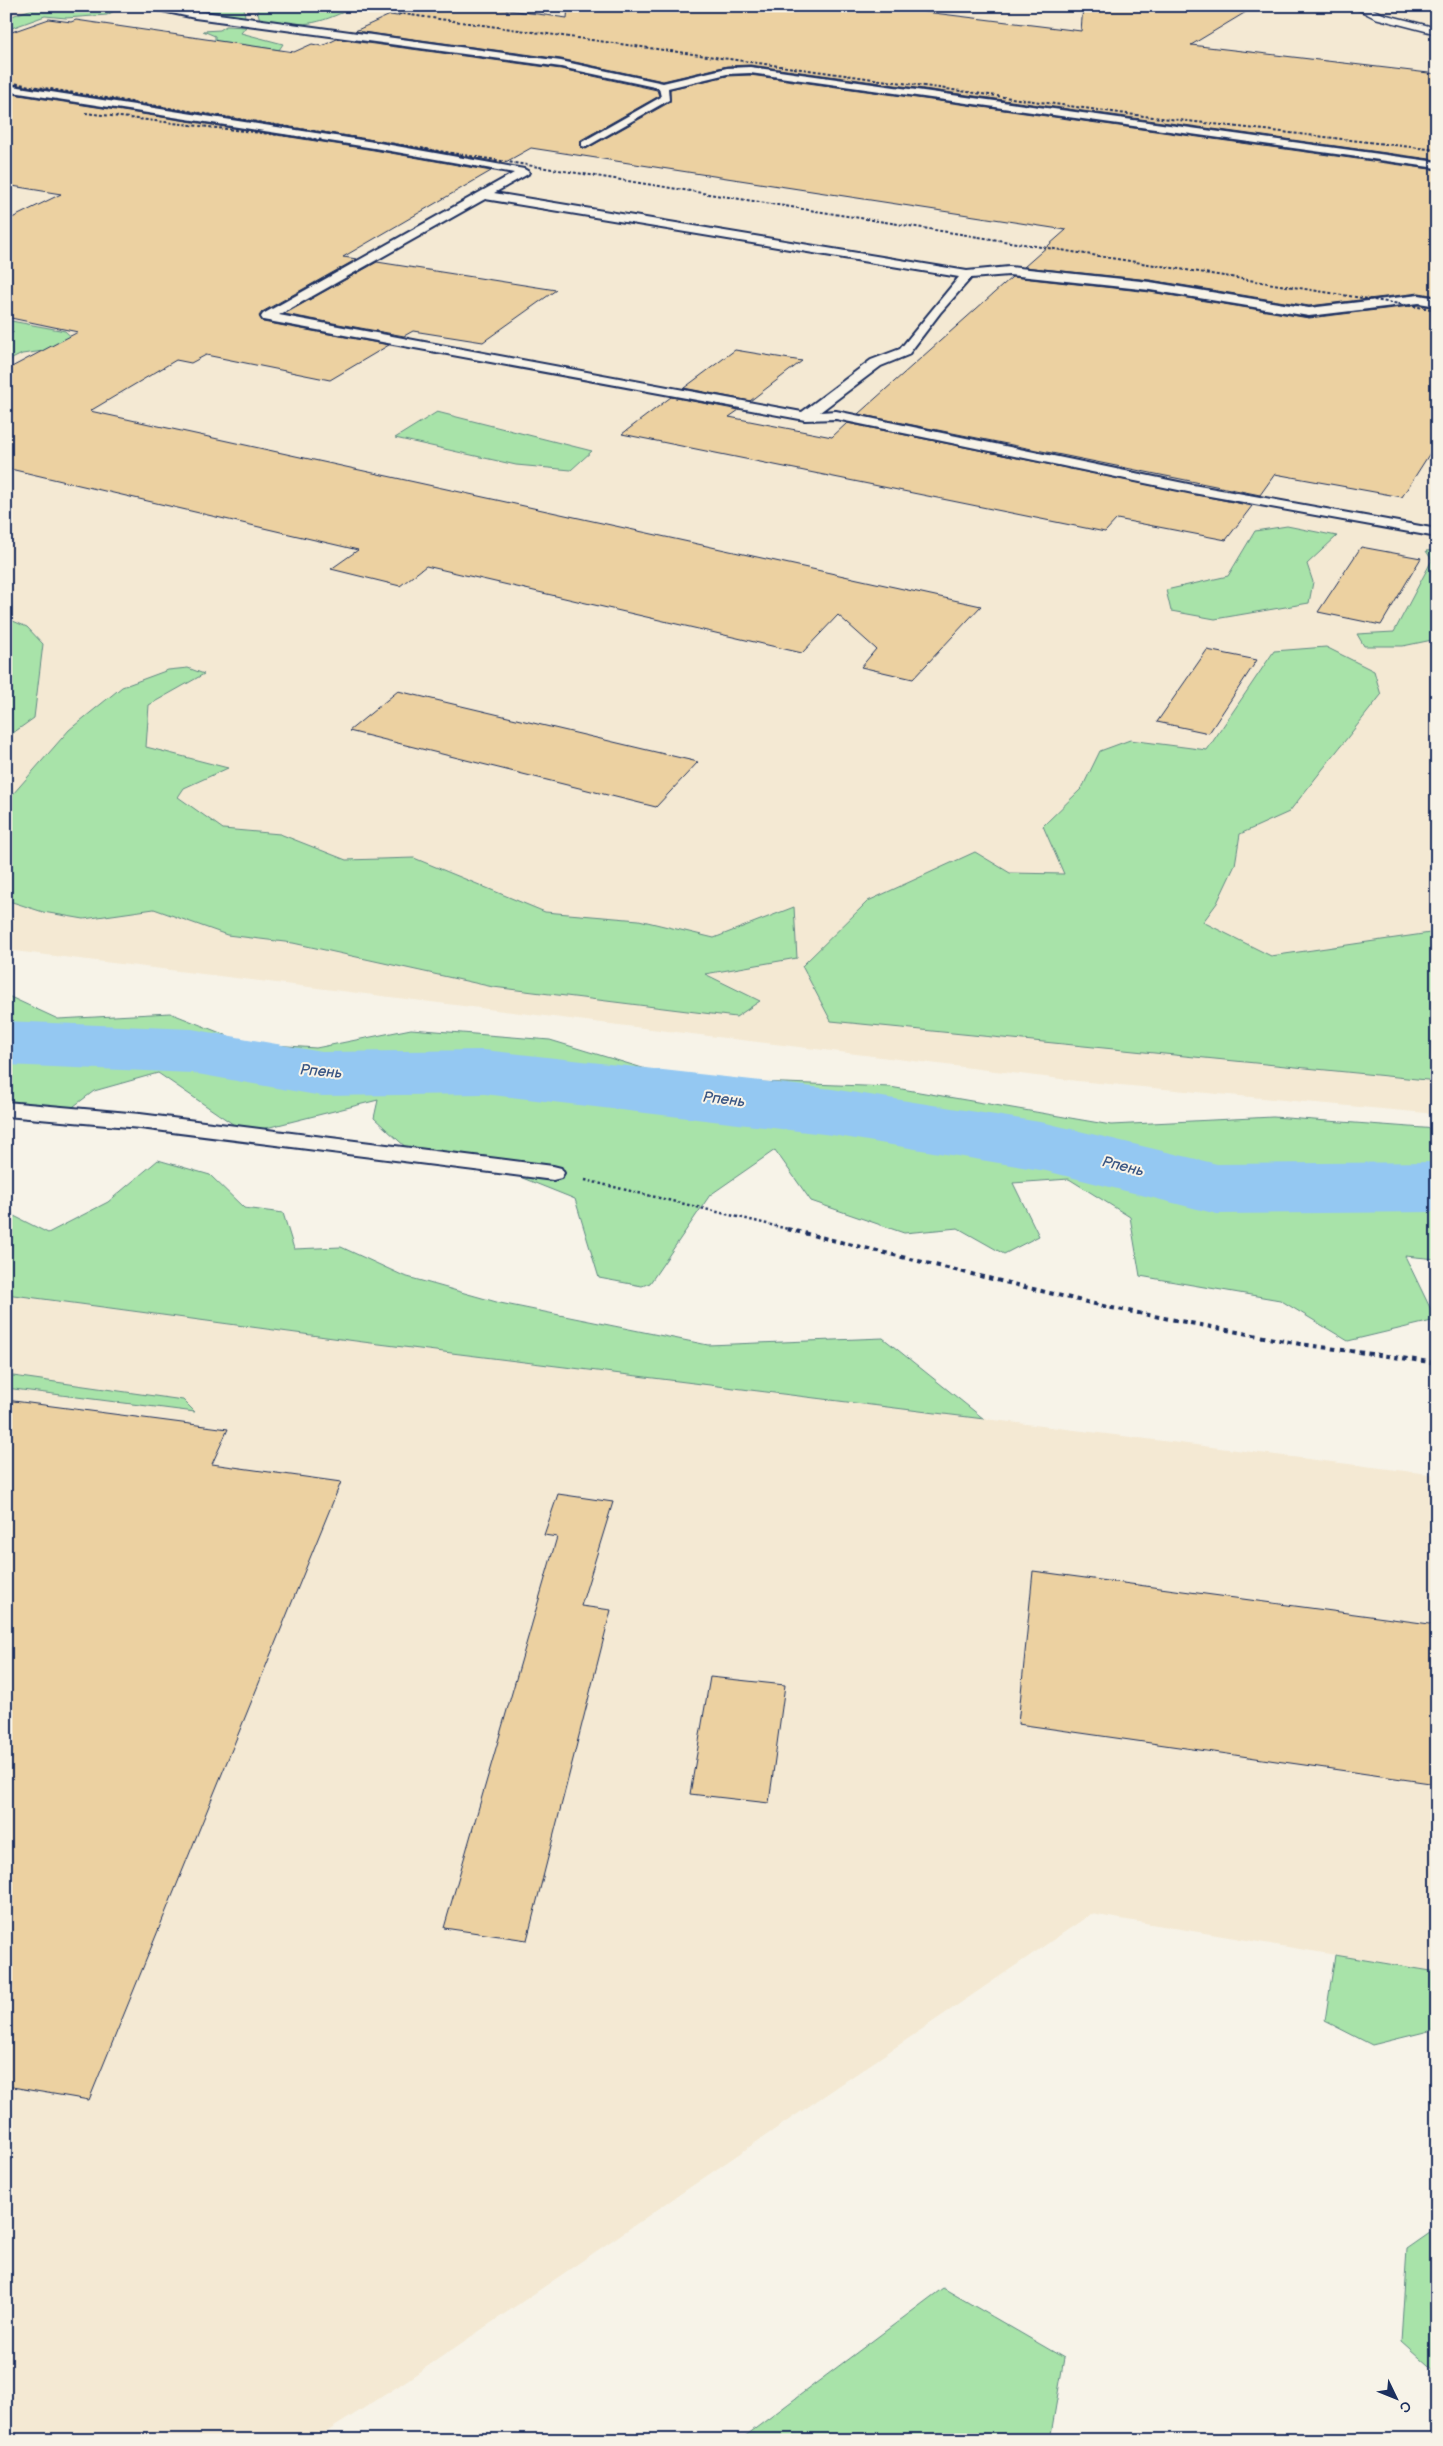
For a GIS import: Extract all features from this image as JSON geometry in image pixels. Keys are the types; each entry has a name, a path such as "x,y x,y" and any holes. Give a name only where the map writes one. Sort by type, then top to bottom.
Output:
{"street":[{"path":"1356,6 1379,16 1437,31"}],"lane":[{"path":"143,6 195,15 561,64 663,86 727,71 750,70 1437,165"},
{"path":"586,144 666,98 663,86"},
{"path":"6,88 374,145 524,172 267,317 805,416 836,415 1193,489 1437,533"},
{"path":"483,195 968,275 1009,271 1150,286 1309,312 1419,300 1437,302"},
{"path":"805,416 876,363 904,352 936,310 968,275"},
{"path":"6,1109 140,1121 553,1173"}],"path":[{"path":"553,1173 1107,1308 1300,1344 1437,1364"}],"shaded area":[{"path":"6,6 1437,6 1437,1114 1077,1081 6,950"},
{"path":"6,1294 363,1342 1437,1475 1437,1972 1091,1914 397,2387 314,2440 6,2440"}],"green space":[{"path":"41,6 111,6 116,10 107,15 66,18 45,16 6,30 6,18"},
{"path":"183,6 244,6 245,18 203,12"},
{"path":"256,6 350,6 348,10 324,20 296,24 260,20"},
{"path":"226,26 246,27 241,33 283,44 279,50 215,41 215,36 203,31 220,30"},
{"path":"6,320 65,331 77,342 58,349 22,354 6,362 6,336 14,332 6,329"},
{"path":"437,412 592,451 571,470 516,465 395,438"},
{"path":"1287,526 1337,536 1307,564 1313,582 1309,603 1215,619 1171,611 1166,590 1228,576 1255,531"},
{"path":"1437,550 1437,639 1403,646 1364,646 1357,634 1394,632 1432,560 1426,551"},
{"path":"6,618 27,627 43,644 34,718 6,738"},
{"path":"1326,647 1374,671 1381,695 1289,812 1240,834 1235,865 1217,903 1203,922 1271,956 1437,932 1437,1081 831,1021 802,966 868,901 975,852 1010,873 1064,874 1043,826 1082,788 1100,751 1130,740 1207,750 1274,651"},
{"path":"188,668 204,674 149,705 146,747 228,768 184,788 178,797 223,829 280,834 346,860 414,858 545,912 639,920 714,938 794,907 797,958 705,974 760,1001 736,1017 493,987 293,943 227,935 154,909 84,919 43,912 6,900 6,802 69,730 122,687 168,670"},
{"path":"6,995 58,1019 170,1013 246,1043 316,1048 411,1029 550,1040 679,1079 890,1087 1111,1125 1273,1117 1437,1129 1437,1259 1405,1256 1436,1320 1348,1341 1280,1300 1140,1276 1130,1217 1069,1179 1013,1183 1039,1236 1004,1254 958,1228 904,1233 811,1201 775,1150 710,1195 650,1283 642,1286 599,1278 575,1199 515,1175 422,1162 374,1118 378,1100 246,1133 158,1073 94,1091 58,1118 6,1116"},
{"path":"158,1160 210,1175 244,1208 283,1213 294,1249 341,1247 404,1276 500,1303 708,1345 883,1338 984,1419 363,1342 6,1294 6,1212 48,1233 108,1202"},
{"path":"6,1375 183,1400 195,1412 6,1388"},
{"path":"1335,1955 1437,1972 1437,2029 1372,2045 1325,2021"},
{"path":"1437,2228 1437,2373 1401,2341 1407,2249"},
{"path":"943,2288 1064,2358 1050,2440 740,2440"}],"building":[{"path":"419,6 479,6 567,18 568,6 876,6 1081,31 1083,6 1256,6 1191,45 1437,74 1437,160 750,65 727,66 663,81 561,59 355,31 390,15 397,16"},
{"path":"49,19 71,22 76,20 294,52 312,44 322,46 337,39 561,69 657,90 659,96 581,140 581,147 586,149 670,102 670,89 727,76 750,75 1437,170 1437,296 1419,293 1309,306 1150,280 1024,267 1066,230 531,148 504,163 374,140 6,83 6,34"},
{"path":"6,93 374,150 491,171 343,257 357,259 262,312 259,316 263,322 389,345 330,380 206,355 191,363 176,360 90,411 981,606 913,679 861,667 876,649 838,615 802,653 426,566 400,586 331,569 358,550 6,468 6,370 78,332 6,317 6,221 61,194 6,185"},
{"path":"377,262 556,290 483,342 413,331 404,336 284,314"},
{"path":"1012,277 1150,292 1309,318 1419,305 1437,308 1437,442 1402,497 1275,474 1260,495 858,414"},
{"path":"735,350 802,361 750,401 684,388"},
{"path":"671,397 739,410 729,417 832,437 847,423 1252,506 1226,540 1117,519 1105,532 622,434"},
{"path":"1361,547 1421,558 1381,625 1318,612"},
{"path":"1207,650 1257,660 1209,733 1157,722"},
{"path":"398,691 698,762 656,807 349,731"},
{"path":"6,1400 228,1429 212,1464 341,1482 89,2100 6,2086"},
{"path":"558,1494 613,1502 581,1606 611,1610 527,1940 444,1928 557,1537 544,1535"},
{"path":"1033,1571 1437,1625 1437,1784 1018,1724"},
{"path":"710,1677 785,1685 769,1803 690,1794"}],"waterway":[{"name":"Рпень","path":"6,1043 192,1051 322,1074 484,1072 832,1112 1046,1147 1217,1189 1437,1187"}],"railway":[{"path":"318,6 403,14 1127,114 1437,150"},
{"path":"6,82 1437,310"},
{"path":"85,113 323,140"}]}
